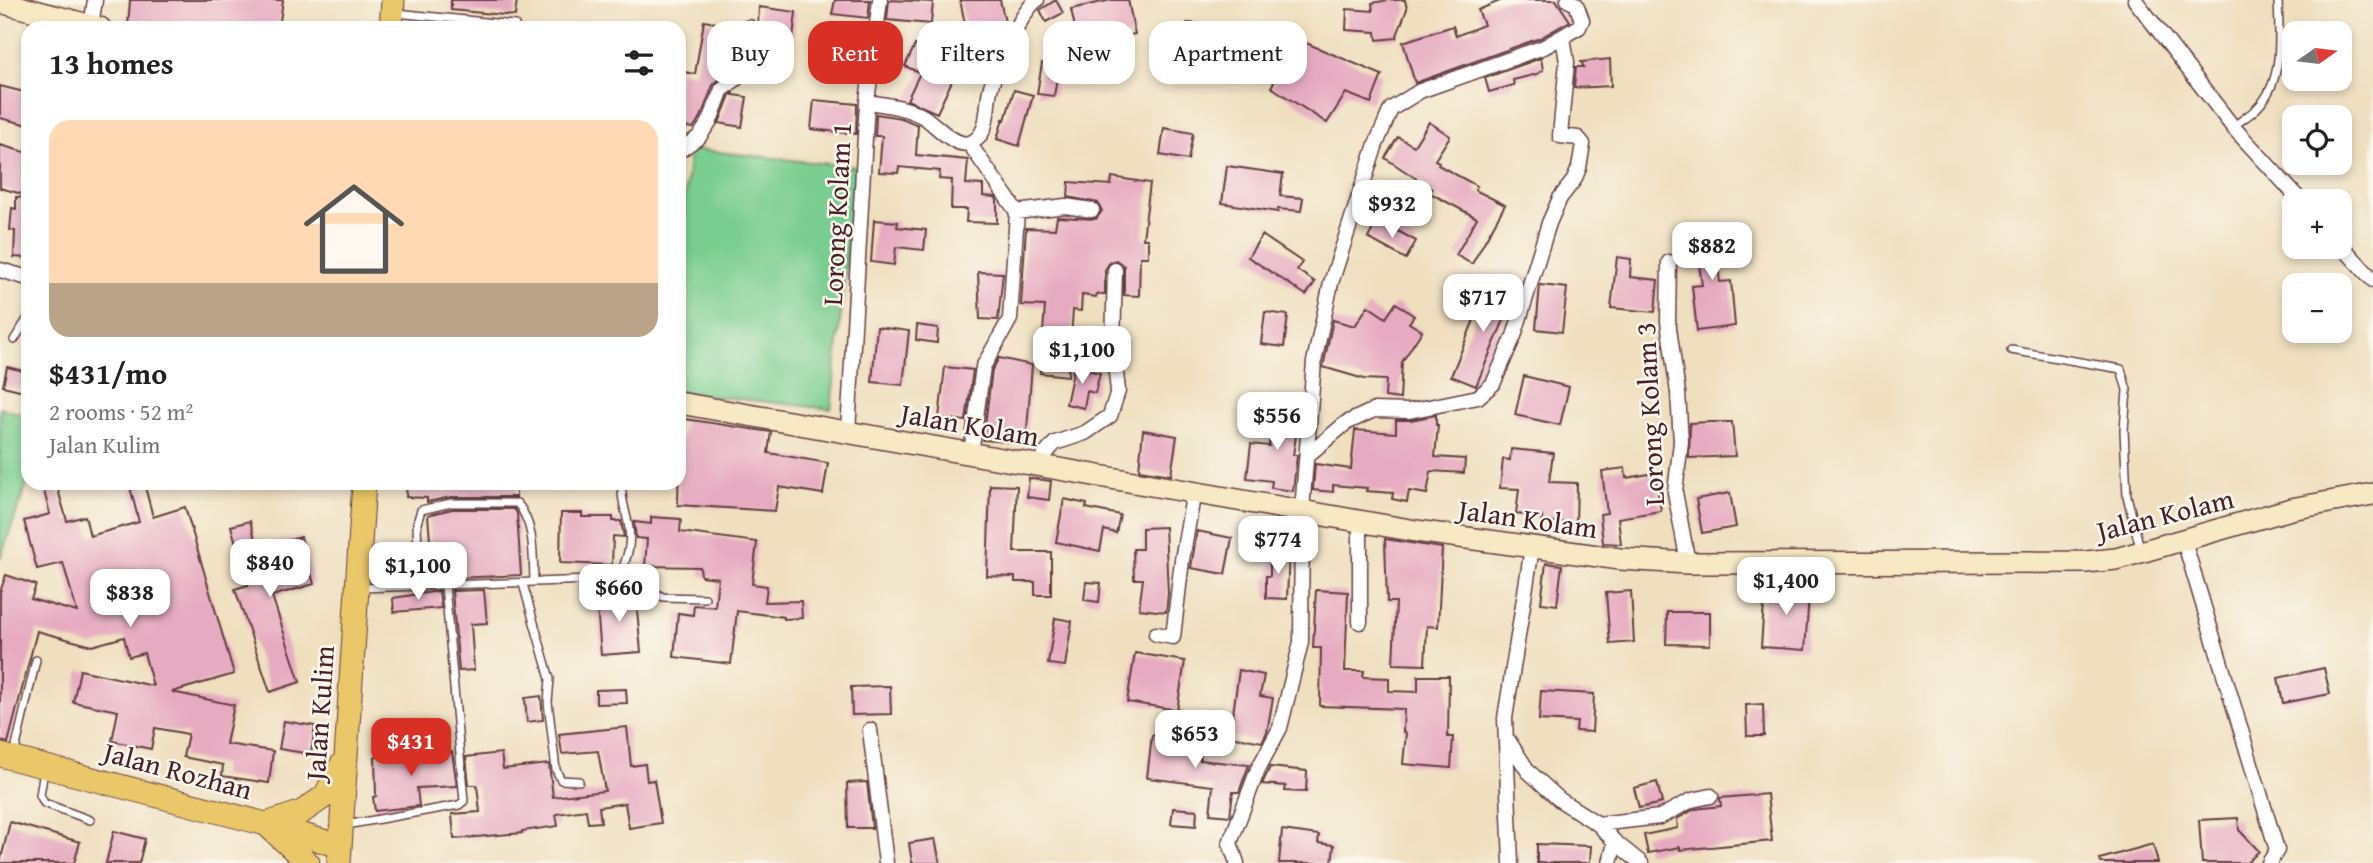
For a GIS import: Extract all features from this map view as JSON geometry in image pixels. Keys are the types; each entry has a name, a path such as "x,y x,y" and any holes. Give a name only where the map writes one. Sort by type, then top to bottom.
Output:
{"main road":[{"name":"Jalan Kulim","path":"340,845 363,490"},
{"path":"309,863 266,824 302,812 325,796 346,755"},
{"name":"Jalan Rozhan","path":"6,757 340,845"}],"street":[{"path":"95,0 96,21"},
{"name":"Lorong Kolam 1","path":"848,432 867,102 880,0"},
{"path":"969,144 980,136 987,116 990,90 1018,26 1037,0"},
{"path":"1237,863 1230,843 1258,769 1280,728 1301,642 1302,510 1314,362 1331,284 1376,144 1391,109 1420,91 1544,47 1579,27 1582,20 1576,4 1568,0"},
{"path":"2135,0 2232,127 2290,189"},
{"path":"0,2 73,21"},
{"path":"1308,455 1346,423 1374,410 1409,411 1478,397 1493,384 1514,335 1554,210 1579,168 1583,144 1578,138 1560,136 1567,62 1563,37"},
{"path":"686,146 699,137 710,121 722,89 729,84"},
{"path":"867,102 904,108 923,116 958,142 969,144 1017,212 1010,319 983,367 971,453"},
{"path":"1017,212 1065,206 1092,210"},
{"path":"2352,257 2373,280"},
{"name":"Lorong Kolam 3","path":"1669,262 1668,321 1678,393 1681,442 1675,492 1688,563"},
{"path":"0,270 21,276"},
{"path":"1037,464 1055,443 1085,433 1110,416 1118,391 1113,345 1115,270"},
{"name":"Jalan Kolam","path":"686,403 1360,522 1532,548 1620,559 1688,563 2086,562 2116,559 2291,509 2373,494"},
{"path":"1156,634 1173,637 1194,491"},
{"path":"1360,522 1360,622"},
{"path":"2184,541 2277,850 2269,863"},
{"path":"1511,863 1505,718 1532,548"},
{"path":"870,730 886,863"},
{"path":"1506,736 1528,771 1560,800 1598,824 1641,863"},
{"path":"1598,824 1660,817 1692,800 1711,796"},
{"path":"1610,863 1615,842"}],"lane":[{"path":"2232,127 2257,109 2270,88 2280,57 2278,0"},
{"path":"392,13 474,21"},
{"path":"14,341 21,330"},
{"path":"2011,350 2121,369 2127,390 2124,430 2127,496 2141,552"},
{"path":"619,579 629,552 630,531 622,490"},
{"path":"419,587 417,523 421,510 451,503 517,503 526,513 532,540 534,582"},
{"path":"357,588 619,579 636,583 663,597 705,598"},
{"path":"523,584 550,679 548,702 556,770 561,780 579,780"},
{"path":"340,845 459,805 466,797 444,586"},
{"path":"6,757 36,660"},
{"path":"45,767 40,784 40,795 44,803 90,821"}],"green space":[{"path":"690,149 856,167 831,409 686,393 686,186"},
{"path":"0,408 21,414 21,490 24,490 0,559"}],"building":[{"path":"130,0 283,0 280,21 128,21"},
{"path":"451,0 517,0 515,16 451,10"},
{"path":"835,0 870,0 868,18 832,14"},
{"path":"889,0 933,2 931,21 887,20"},
{"path":"960,0 1000,0 1005,21 964,21"},
{"path":"1056,0 1063,13 1046,21 1040,10"},
{"path":"1111,0 1128,0 1132,21 1074,21 1071,9"},
{"path":"1405,0 1407,9 1396,38 1377,40 1376,32 1346,30 1347,9 1373,11 1372,3"},
{"path":"1502,0 1556,0 1570,21 1540,38 1415,83 1403,42 1453,26 1456,36 1484,25 1478,10"},
{"path":"759,7 796,12 794,30 794,21 758,21"},
{"path":"704,21 707,22 707,84 714,84 701,117 693,128 686,127 686,72 695,74"},
{"path":"1307,43 1382,75 1371,103 1346,93 1327,123 1271,87 1273,84 1307,84"},
{"path":"915,45 917,46 917,72 905,66"},
{"path":"1541,58 1543,70 1537,74 1513,80 1514,85 1489,92 1485,78"},
{"path":"1610,59 1611,86 1574,88 1576,67 1584,67 1581,62"},
{"path":"1043,63 1043,84 1056,84 1054,96 1037,94"},
{"path":"917,79 917,84 951,84 937,113 907,100"},
{"path":"0,86 21,91 21,123 0,118"},
{"path":"1014,90 1033,95 1019,146 997,139"},
{"path":"733,93 747,97 742,127 719,123"},
{"path":"814,100 857,104 856,134 811,129"},
{"path":"876,114 901,118 918,125 916,155 968,160 966,184 983,185 983,196 995,197 997,223 966,222 967,209 951,209 952,180 939,179 940,171 899,167 898,173 879,172 882,136 875,136"},
{"path":"1429,122 1450,136 1435,160 1439,162 1438,165 1477,186 1475,190 1505,205 1472,264 1456,255 1477,218 1430,193 1432,189 1385,158 1398,137 1414,146"},
{"path":"1164,128 1193,133 1188,160 1160,155"},
{"path":"0,145 21,151 21,194 0,188"},
{"path":"1227,166 1283,174 1280,196 1303,198 1301,211 1278,209 1278,212 1222,203"},
{"path":"1112,177 1150,183 1143,239 1148,239 1148,257 1140,257 1139,296 1124,295 1124,266 1116,260 1110,262 1105,270 1105,294 1097,294 1096,297 1082,295 1081,311 1073,310 1068,376 1040,373 1045,306 1021,305 1026,228 1055,229 1057,217 1096,219 1102,211 1098,203 1068,197 1069,182 1111,185"},
{"path":"16,197 21,197 21,258 14,257 15,231 10,230 12,208 16,209"},
{"path":"874,220 898,222 897,227 926,230 924,250 896,247 894,265 871,262"},
{"path":"1378,220 1416,241 1406,259 1368,238"},
{"path":"1732,228 1734,245 1716,247 1720,282 1731,281 1735,326 1697,331 1692,286 1702,285 1697,249 1690,249 1688,233"},
{"path":"1262,235 1302,262 1297,270 1315,282 1306,295 1248,257"},
{"path":"1617,257 1631,259 1630,277 1658,280 1655,312 1611,308"},
{"path":"978,272 1003,273 998,320 980,319"},
{"path":"1489,283 1515,294 1476,386 1451,376"},
{"path":"1540,285 1567,288 1562,332 1536,329"},
{"path":"1396,303 1414,316 1409,323 1422,331 1402,362 1400,399 1385,397 1386,380 1364,379 1323,367 1333,320 1355,326 1368,306 1386,318"},
{"path":"1265,312 1288,315 1284,347 1261,344"},
{"path":"917,325 938,328 937,343 916,340"},
{"path":"877,327 909,331 903,385 872,382"},
{"path":"999,358 1032,365 1026,443 983,440 992,370"},
{"path":"7,367 21,370 21,390 3,386"},
{"path":"945,367 973,370 966,421 939,418"},
{"path":"1074,367 1100,373 1095,393 1087,391 1084,408 1066,404"},
{"path":"1524,376 1569,387 1560,425 1515,415"},
{"path":"1275,407 1300,410 1293,455 1297,455 1293,491 1271,488 1272,481 1247,478 1251,444 1269,446"},
{"path":"1436,415 1438,425 1435,457 1465,459 1464,473 1431,471 1427,494 1409,491 1407,502 1392,499 1393,493 1366,491 1367,488 1333,485 1333,492 1313,490 1315,464 1351,469 1355,430 1396,433 1396,420"},
{"path":"686,419 771,432 768,453 828,463 823,494 779,487 775,511 678,505 678,490 686,490"},
{"path":"1732,422 1735,456 1689,458 1690,423"},
{"path":"1143,430 1177,436 1171,475 1139,470"},
{"path":"1511,449 1553,453 1549,482 1577,483 1576,523 1542,522 1542,517 1516,514 1519,489 1500,488 1503,459 1510,460"},
{"path":"1625,468 1626,478 1655,473 1661,511 1618,518 1621,544 1603,543 1600,514 1607,513 1602,471"},
{"path":"1029,478 1051,481 1049,500 1027,497"},
{"path":"990,485 1017,486 1014,552 1051,552 1051,595 1035,595 1035,582 1015,582 1015,577 987,576"},
{"path":"44,490 58,490 67,521 85,516 90,536 139,522 131,490 146,490 153,517 185,507 234,674 172,692 234,705 226,744 273,751 269,783 222,776 223,765 183,757 188,734 155,728 151,749 112,741 118,711 73,702 80,670 153,686 144,653 129,657 124,637 92,646 37,631 8,743 0,741 0,592 6,575 36,585 31,599 77,612 63,563 37,569 24,521 50,514"},
{"path":"406,490 516,490 516,497 451,497 427,502 427,498 406,497"},
{"path":"1730,493 1736,527 1702,533 1696,499"},
{"path":"1064,499 1087,504 1086,508 1120,515 1116,533 1104,530 1100,551 1056,542"},
{"path":"452,509 514,509 517,513 521,575 433,579 428,515"},
{"path":"561,513 582,513 582,517 613,517 613,521 621,521 624,537 613,536 612,565 560,563"},
{"path":"651,517 681,519 680,532 757,542 752,584 767,586 765,602 801,601 802,618 784,619 737,611 731,664 674,657 678,613 693,615 694,605 715,607 718,578 701,576 700,567 645,566 647,539 636,538 634,522 651,524"},
{"path":"250,521 258,549 301,537 314,584 272,596 300,682 270,692 235,589 248,585 231,526"},
{"path":"1165,527 1168,593 1166,612 1139,609 1143,579 1134,579 1133,549 1142,549 1142,528"},
{"path":"1197,531 1232,538 1225,574 1191,568"},
{"path":"1385,539 1442,548 1438,627 1427,626 1425,665 1393,664 1396,602 1387,602"},
{"path":"1270,551 1289,552 1287,599 1266,598 1266,576 1270,576"},
{"path":"1546,563 1562,565 1557,605 1541,603"},
{"path":"1787,579 1810,581 1805,650 1761,647 1765,590 1786,591"},
{"path":"1086,582 1101,583 1099,602 1084,600"},
{"path":"635,589 641,652 601,655 597,606 608,605 607,591"},
{"path":"484,590 487,623 471,624 474,670 459,671 452,591"},
{"path":"1316,590 1348,592 1345,671 1364,671 1363,677 1389,678 1389,691 1418,692 1418,676 1449,676 1448,737 1453,737 1451,768 1403,764 1406,733 1403,732 1404,709 1320,706 1321,648 1313,648"},
{"path":"439,591 441,608 394,612 393,598"},
{"path":"1631,591 1634,642 1610,644 1606,593"},
{"path":"1667,612 1710,612 1710,645 1666,644"},
{"path":"1055,618 1072,621 1065,666 1048,664"},
{"path":"1135,653 1185,661 1177,710 1127,702"},
{"path":"2324,668 2330,694 2283,703 2278,678"},
{"path":"1239,670 1264,675 1260,696 1273,698 1267,732 1262,742 1230,736"},
{"path":"890,686 891,714 852,715 851,687"},
{"path":"626,689 627,703 596,704 596,690"},
{"path":"1541,691 1594,694 1592,732 1576,731 1577,722 1539,720"},
{"path":"541,696 543,720 527,722 525,698"},
{"path":"1763,704 1764,736 1747,736 1746,705"},
{"path":"284,721 315,726 311,754 279,749"},
{"path":"627,727 631,766 645,764 647,781 654,780 661,823 629,828 625,803 599,807 601,822 588,823 586,810 556,814 558,826 522,833 454,839 452,814 480,812 477,785 469,785 466,757 501,753 503,769 549,764 553,797 605,791 598,751 562,754 559,734"},
{"path":"1152,735 1202,741 1200,760 1249,765 1239,792 1233,792 1230,816 1210,814 1213,786 1147,778"},
{"path":"452,752 457,786 417,788 419,806 375,811 375,757 419,757 419,754"},
{"path":"1270,767 1307,771 1306,792 1285,791 1286,786 1262,784"},
{"path":"867,782 872,828 848,828 847,783"},
{"path":"1657,782 1662,803 1639,808 1634,788"},
{"path":"1767,794 1772,841 1680,850 1680,847 1648,853 1644,835 1678,828 1677,819 1695,809 1721,806 1720,798"},
{"path":"1173,808 1197,810 1196,826 1171,824"},
{"path":"2238,818 2239,830 2259,851 2247,863 2202,863 2199,820"},
{"path":"10,822 80,842 74,863 0,863"},
{"path":"1282,830 1319,835 1318,843 1334,845 1332,863 1279,863"},
{"path":"114,831 145,839 139,863 106,863"},
{"path":"935,839 940,863 912,863 909,843"},
{"path":"1537,844 1591,846 1590,863 1537,863"},
{"path":"2153,844 2158,863 2101,863 2100,859"}]}
